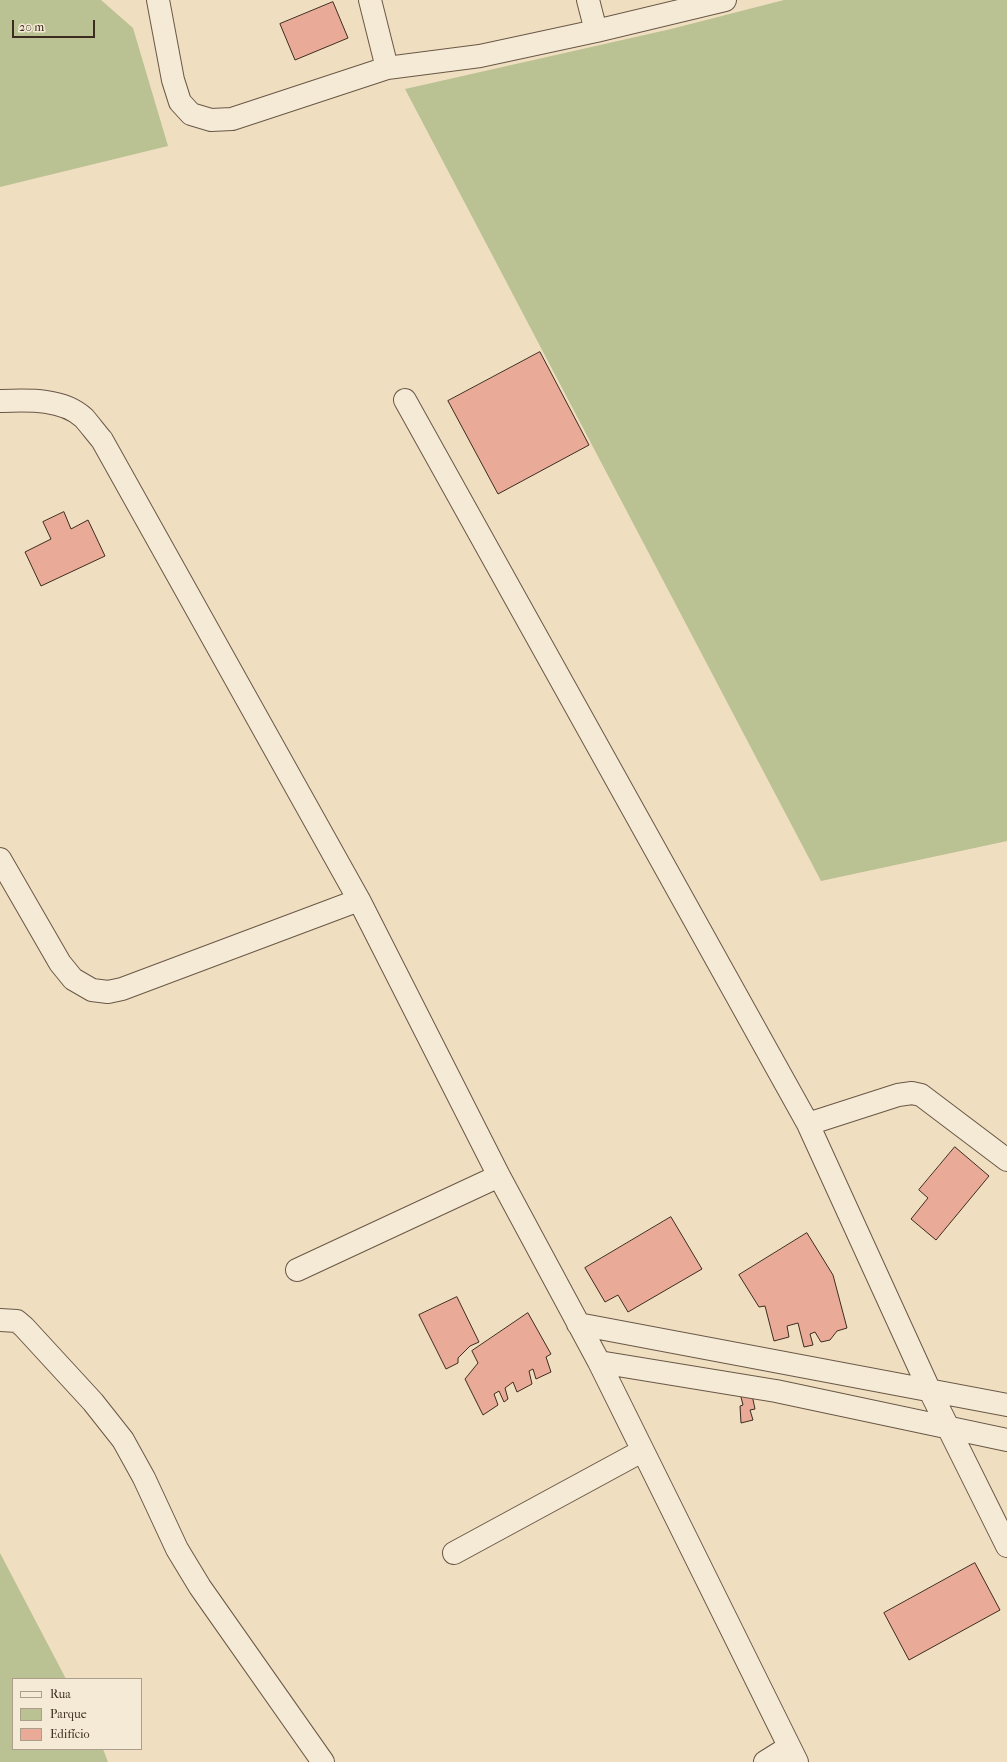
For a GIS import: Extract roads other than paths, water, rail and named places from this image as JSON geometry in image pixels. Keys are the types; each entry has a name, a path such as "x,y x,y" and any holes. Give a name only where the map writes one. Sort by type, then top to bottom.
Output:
{"street":[{"path":"158,0 173,80 180,102 191,114 211,120 232,119 387,68 480,56 596,31 726,0"},
{"path":"370,0 387,68"},
{"path":"588,0 596,31"},
{"path":"405,400 808,1124 929,1389 1007,1546"},
{"path":"0,401 49,402 69,407 83,418 102,440 359,900 499,1176 599,1362 793,1755 764,1762"},
{"path":"0,859 60,963 73,979 92,990 108,992 122,989 359,900"},
{"path":"808,1124 898,1095 912,1093 921,1095 1007,1160"},
{"path":"297,1270 499,1176"},
{"path":"0,1320 18,1321 94,1402 123,1440 144,1478 177,1549 200,1587 323,1762"},
{"path":"578,1324 929,1389 1007,1405"},
{"path":"599,1362 776,1391 1007,1440"},
{"path":"454,1554 642,1451"}]}
